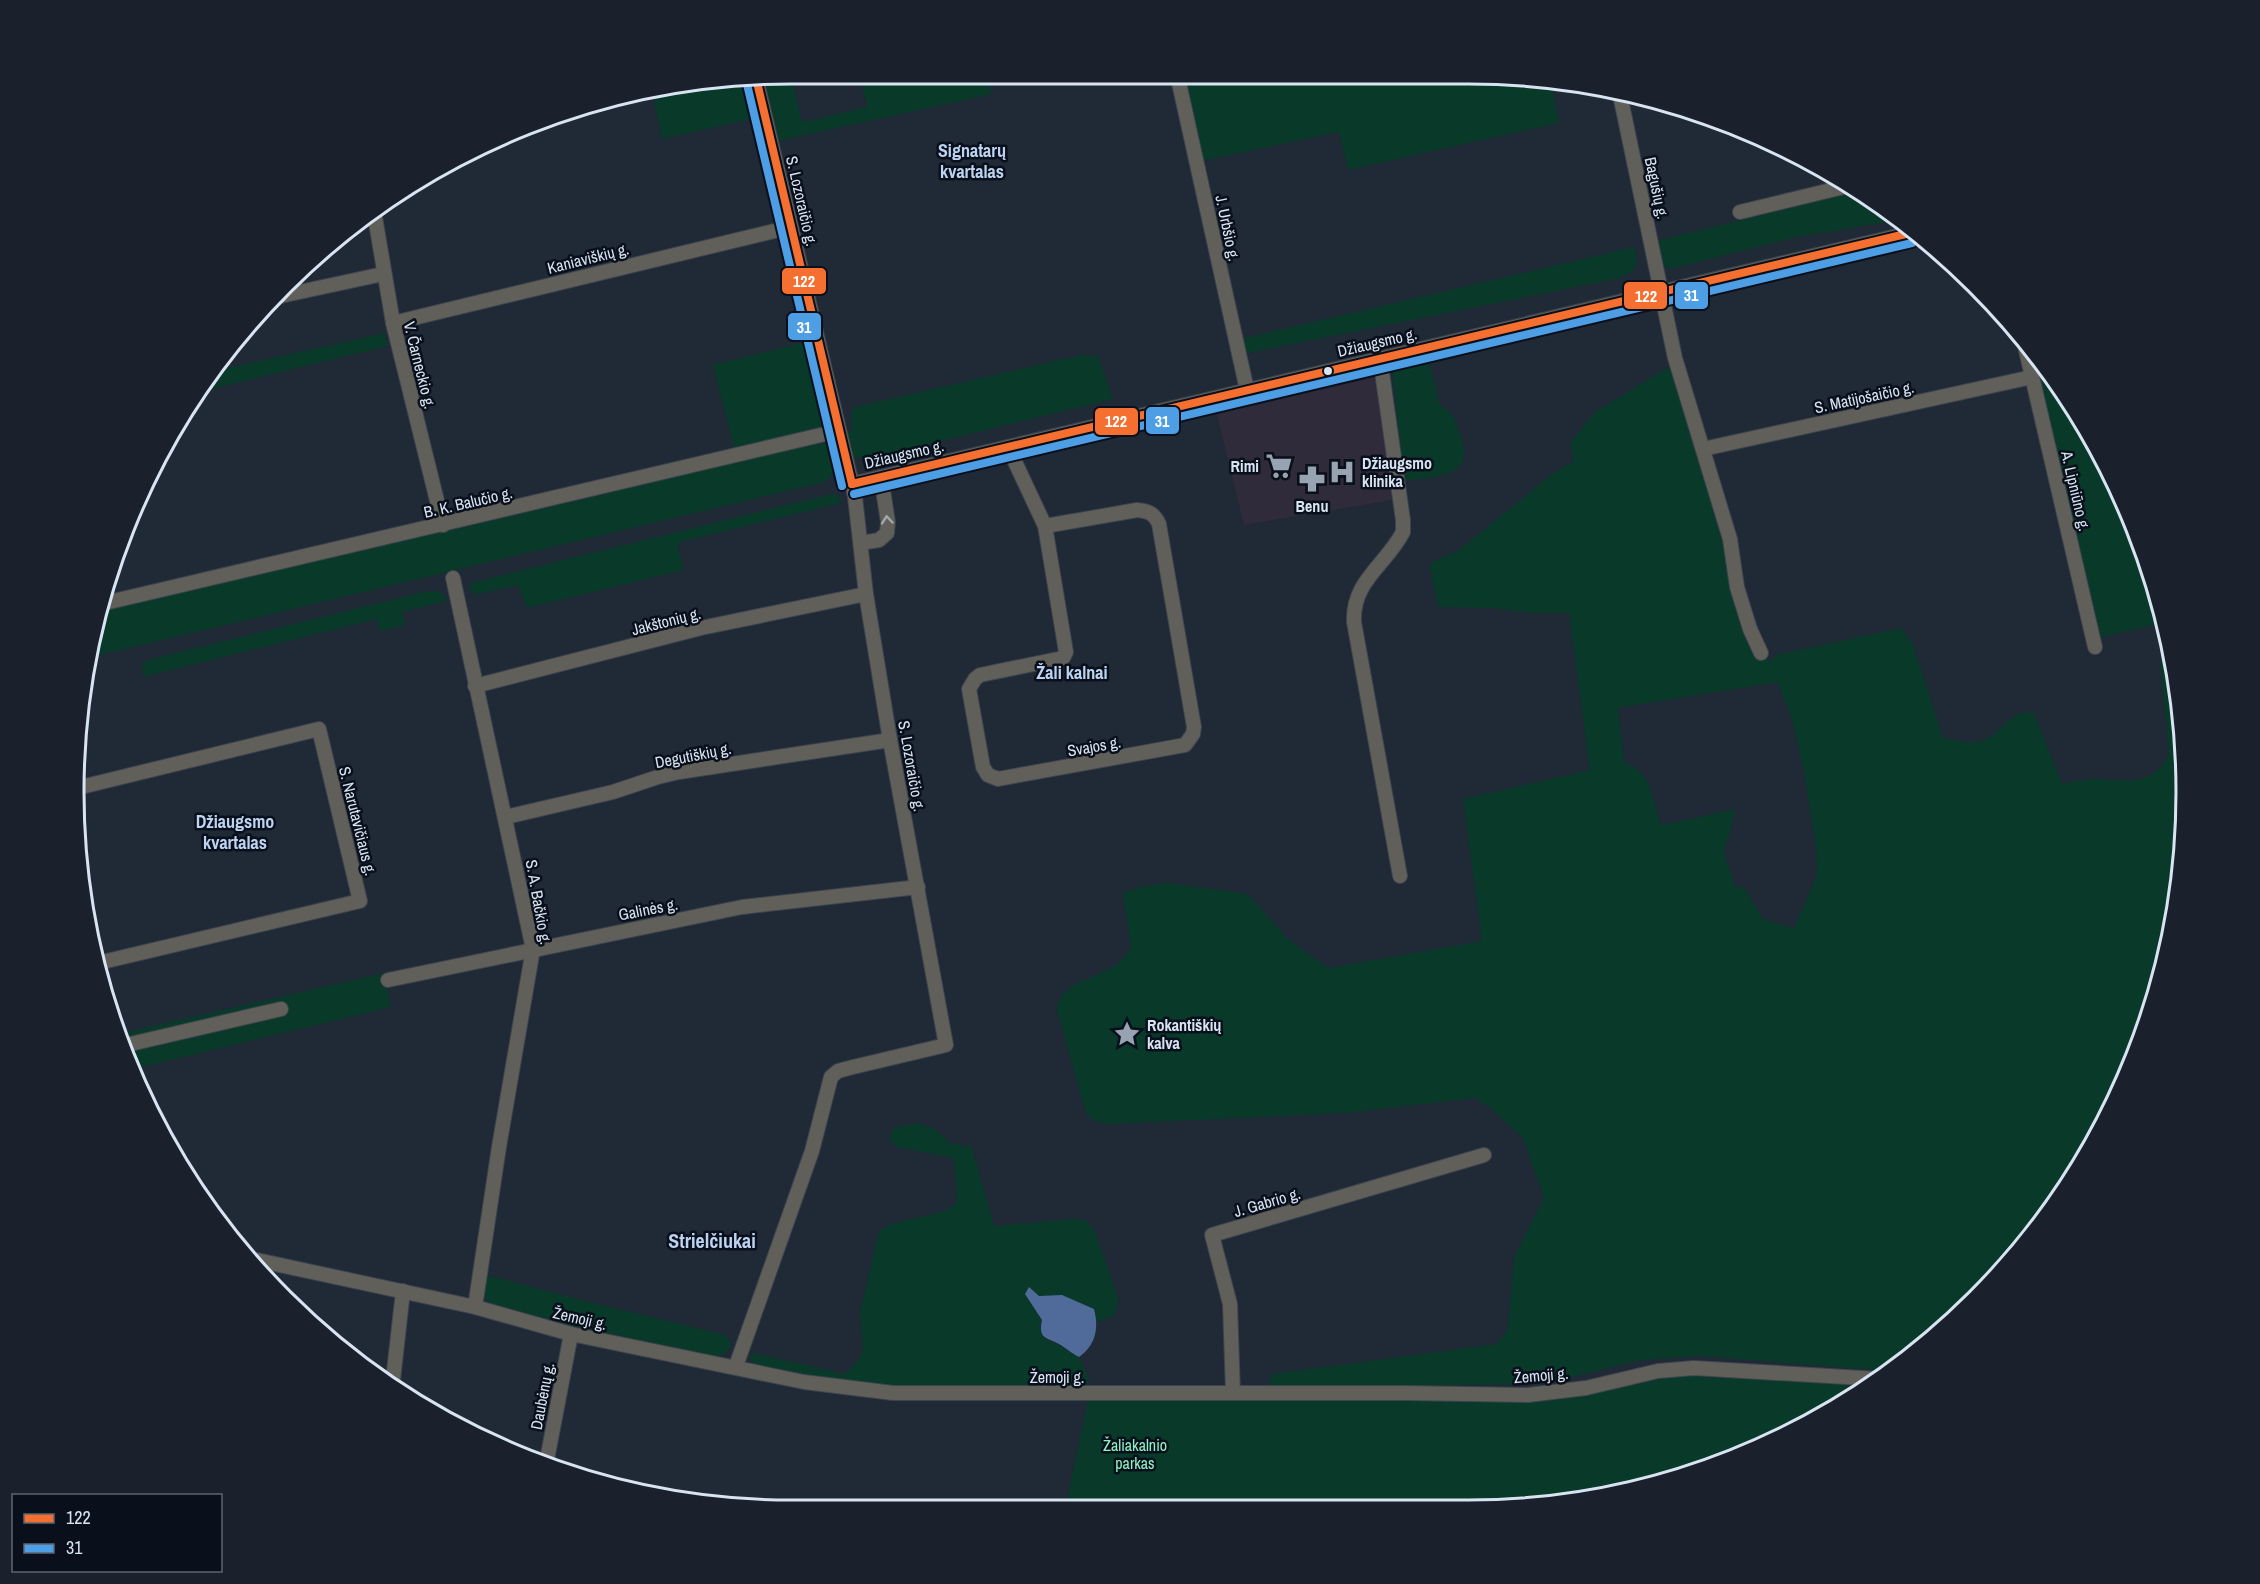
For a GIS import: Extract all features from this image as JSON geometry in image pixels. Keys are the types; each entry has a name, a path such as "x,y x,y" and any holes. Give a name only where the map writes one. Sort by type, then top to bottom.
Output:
{"street":[{"name":"J. Urbšio g.","path":"1179,84 1247,390"},
{"name":"S. Lozoraičio g.","path":"736,1366 812,1152 831,1077 838,1071 853,1066 946,1045 890,740 866,594 852,484 758,85"},
{"name":"Bagušių g.","path":"1621,101 1675,358 1730,539 1737,587 1750,629 1761,653"},
{"path":"1740,212 1837,189"},
{"name":"V. Čarneckio g.","path":"375,220 393,324 443,525"},
{"name":"Kaniaviškių g.","path":"393,324 791,227"},
{"name":"Džiaugsmo g.","path":"852,484 1904,234"},
{"path":"288,294 383,274"},
{"path":"1380,358 1403,532 1360,589 1353,608 1400,876"},
{"name":"A. Lipniūno g.","path":"2028,358 2095,647"},
{"name":"S. Matijošaičio g.","path":"1703,449 2032,377"},
{"name":"B. K. Balučio g.","path":"110,602 838,431"},
{"name":"Svajos g.","path":"1008,447 1045,526 1066,652 1063,658 980,675 971,684 969,689 982,767 988,775 998,779 1185,745 1193,734 1194,727 1159,524 1156,518 1151,512 1137,510 1045,526"},
{"path":"861,543 879,540 887,533 888,522 881,477"},
{"name":"S. A. Bačkio g.","path":"453,578 533,949 499,1147 475,1307"},
{"name":"Jakštonių g.","path":"475,686 701,628 866,594"},
{"name":"S. Narutavičiaus g.","path":"84,786 319,729 360,901 105,961"},
{"name":"Degutiškių g.","path":"506,816 613,792 680,772 890,740"},
{"name":"Galinės g.","path":"388,980 742,907 918,887"},
{"path":"131,1044 281,1009"},
{"name":"J. Gabrio g.","path":"1233,1393 1230,1304 1212,1235 1484,1155"},
{"name":"Žemoji g.","path":"262,1261 475,1307 571,1334 736,1366 804,1382 893,1393 1528,1395 1586,1388 1658,1371 1694,1368 1865,1378"},
{"path":"393,1377 404,1291"},
{"name":"Daubėnų g.","path":"548,1456 571,1334"}],"shaded area":[{"path":"1377,377 1392,500 1244,525 1217,414"}],"green space":[{"path":"793,84 802,122 867,107 862,84 989,84 992,94 778,141 764,85"},
{"path":"1184,84 1468,84 1552,89 1559,123 1348,170 1339,132 1202,161"},
{"path":"752,86 759,117 662,139 653,98 700,90"},
{"path":"1847,194 1888,222 1797,237 1669,268 1663,266 1655,241"},
{"path":"1634,247 1636,266 1620,278 1248,353 1243,350 1244,338"},
{"path":"385,333 388,346 210,389 225,369"},
{"path":"805,342 825,426 734,448 713,365"},
{"path":"1081,355 1098,356 1113,399 875,457 856,458 851,453 846,435 852,429 851,413 854,407"},
{"path":"1430,365 1440,405 1451,414 1458,429 1464,449 1463,460 1458,467 1440,476 1404,481 1392,369"},
{"path":"1673,366 1728,562 1745,595 1771,667 1771,661 1776,655 1901,628 1913,644 1943,738 1967,742 1981,741 1994,734 2018,714 2034,713 2062,784 2090,779 2136,780 2155,772 2163,764 2169,753 2160,661 2162,657 2170,700 2174,746 2176,792 2174,838 2170,884 2162,930 2152,975 2138,1020 2103,1105 2057,1185 2030,1223 1969,1293 1899,1354 1877,1370 1700,1356 1641,1360 1543,1384 1268,1387 1272,1374 1497,1344 1508,1328 1514,1257 1544,1198 1523,1138 1488,1106 1475,1098 1346,1113 1106,1124 1094,1121 1086,1113 1057,1011 1060,999 1067,990 1103,972 1124,957 1131,946 1123,893 1144,886 1166,883 1248,894 1288,939 1328,968 1482,941 1463,799 1590,770 1569,613 1438,607 1429,564 1459,550 1551,475 1574,461 1570,443 1595,412","holes":["1777,682 1791,717 1803,766 1816,848 1817,875 1794,928 1763,919 1744,887 1735,886 1724,853 1736,809 1661,825 1645,779 1640,772 1624,763 1618,708"]},
{"path":"2035,368 2081,438 2103,479 2138,564 2155,624 2095,639"},
{"path":"814,442 818,445 834,444 839,468 825,482 98,655 108,610 584,499"},
{"path":"831,494 838,495 841,503 680,542 678,547 684,570 527,608 518,585 473,595 469,587 470,583"},
{"path":"438,591 447,601 402,612 405,625 380,631 377,619 144,677 141,665 151,659 423,592"},
{"path":"384,973 391,1007 140,1068 126,1032"},
{"path":"918,1123 935,1129 950,1143 972,1147 994,1226 1071,1219 1086,1220 1095,1231 1119,1301 1115,1315 1097,1322 1093,1309 1062,1295 1039,1296 1035,1310 1042,1320 1040,1328 1050,1342 1058,1344 1079,1357 1088,1376 1089,1388 891,1386 833,1380 754,1364 750,1359 750,1354 757,1354 845,1374 860,1358 863,1348 860,1312 879,1231 898,1222 942,1211 957,1202 954,1161 950,1157 896,1147 889,1137 895,1127"},
{"path":"487,1275 726,1335 731,1343 728,1351 716,1356 571,1326 487,1302 484,1294"},
{"name":"Žaliakalnio parkas","path":"1679,1375 1854,1385 1781,1427 1696,1462 1651,1476 1560,1494 1468,1500 1067,1500 1087,1404 1092,1398 1544,1401"}],"water":[{"path":"1029,1287 1039,1296 1062,1295 1094,1309 1095,1336 1093,1342 1079,1357 1042,1334 1042,1320 1025,1294"}],"transit line":[{"name":"122","path":"758,85 852,484"},
{"name":"31","path":"747,86 842,486"},
{"name":"122","path":"852,484 1904,234"},
{"name":"31","path":"854,494 1912,243"}],"place":[{"name":"Rimi","path":"1279,466"},
{"name":"Džiaugsmo klinika","path":"1342,472"},
{"name":"Benu","path":"1312,479"},
{"name":"Rokantiškių kalva","path":"1127,1034"}],"district":[{"name":"Signatarų kvartalas","path":"972,161"},
{"name":"Žali kalnai","path":"1072,673"},
{"name":"Džiaugsmo kvartalas","path":"235,832"},
{"name":"Strielčiukai","path":"712,1241"}]}
